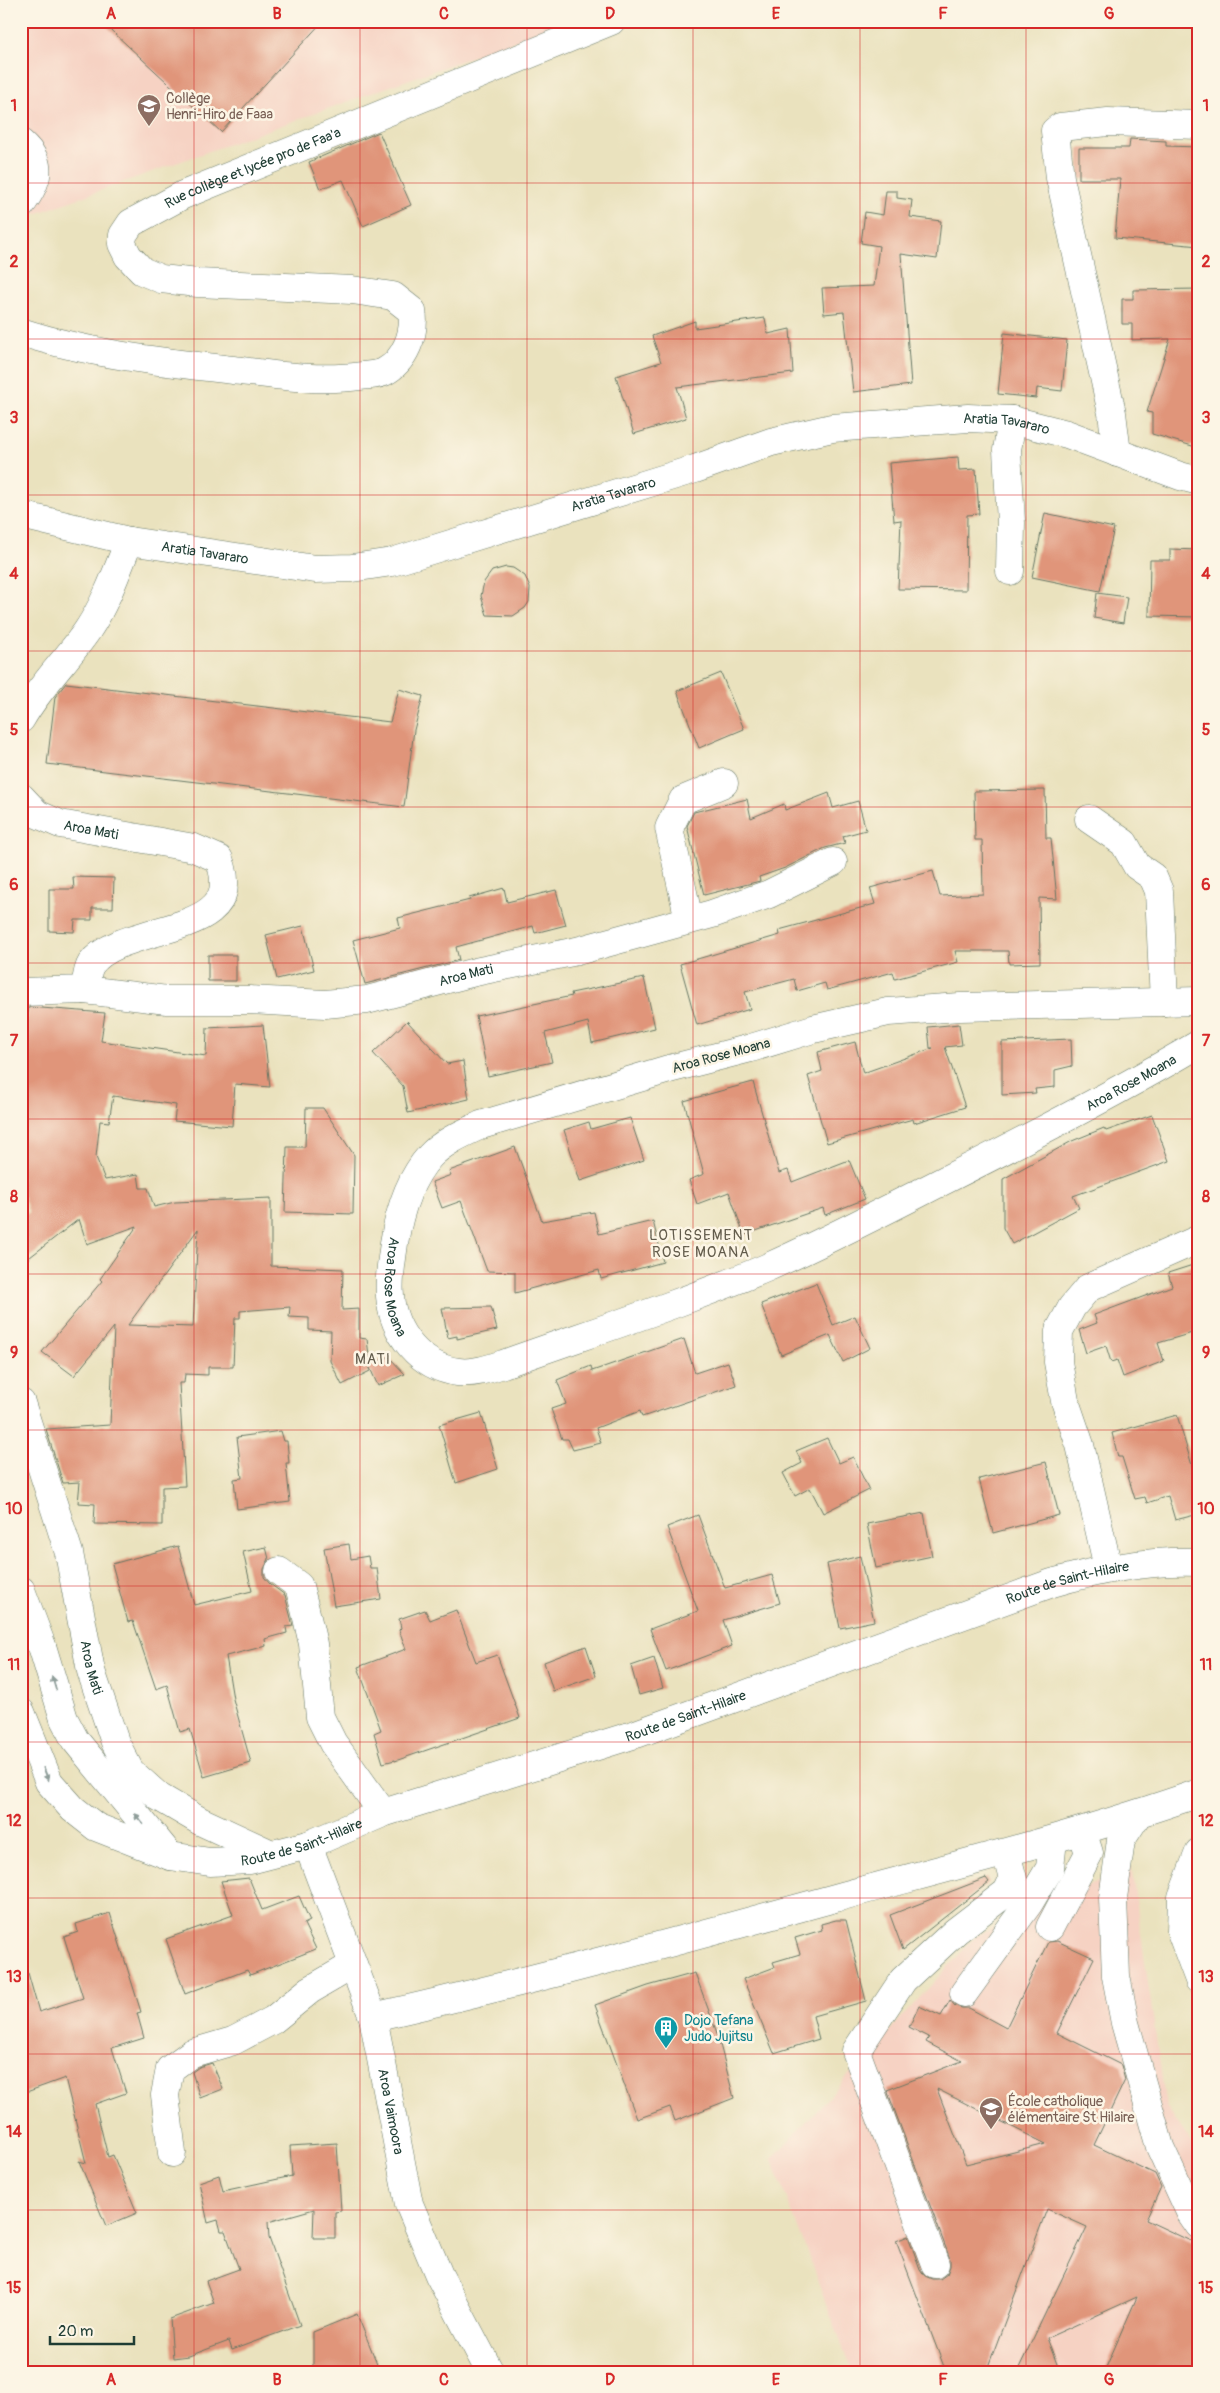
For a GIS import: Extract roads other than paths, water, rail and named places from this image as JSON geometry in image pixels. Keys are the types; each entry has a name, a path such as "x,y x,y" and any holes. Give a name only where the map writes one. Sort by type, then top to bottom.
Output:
{"main road":[{"name":"Rue collège et lycée pro de Faa'a","path":"21,332 105,352 173,364 327,380 383,372 402,354 412,335 415,324 412,311 393,296 352,290 198,284 160,279 142,271 128,256 122,244 123,235 131,223 183,195 611,21"},
{"path":"1117,453 1112,413 1060,178 1055,132 1060,127 1108,122 1199,125"},
{"path":"21,143 30,150 38,169 33,189 21,205"},
{"name":"Aratia Tavararo","path":"21,515 128,541 315,569 352,568 392,562 695,469 771,442 832,428 968,418 1012,420 1067,434 1180,476 1199,481"},
{"path":"1010,571 1011,523 1006,450 1012,420"},
{"path":"21,719 30,702 88,629 108,593 128,541"},
{"path":"689,920 669,828 683,800 724,783"},
{"name":"Aroa Mati","path":"21,798 37,814 60,824 194,848 219,860 225,876 224,894 216,907 187,923 106,949 90,965 84,990"},
{"path":"1089,819 1124,843 1137,866 1154,877 1159,891 1164,1002"},
{"name":"Aroa Mati","path":"21,992 84,990 167,1000 249,1000 325,1004 359,1001 475,972 577,951 689,920 768,894 833,862"},
{"name":"Aroa Rose Moana","path":"1199,1001 960,1007 888,1012 813,1029 481,1125 457,1136 431,1155 417,1173 406,1198 397,1228 390,1270 390,1296 396,1323 409,1345 425,1359 443,1368 459,1372 480,1371 506,1363 765,1268 846,1232 1046,1130 1137,1081 1199,1044"},
{"path":"1108,1568 1080,1445 1065,1401 1058,1362 1059,1331 1072,1307 1088,1288 1199,1239"},
{"name":"Aroa Mati","path":"21,1403 69,1553 91,1671 115,1742 130,1771 159,1797 200,1821 269,1853"},
{"name":"Route de Saint-Hilaire","path":"21,1712 49,1782 72,1809 96,1827 170,1856 210,1862 250,1860 269,1853 308,1845 383,1814 636,1734 1016,1596 1108,1568 1171,1561 1199,1562"},
{"path":"279,1571 299,1586 313,1644 320,1717 333,1743 383,1814"},
{"path":"21,1590 42,1646 64,1719 75,1740 170,1856"},
{"path":"21,1618 42,1646"},
{"path":"373,2017 736,1926 1006,1853 1138,1814 1199,1793"},
{"path":"1138,1814 1121,1840 1112,1898 1116,1976 1125,2023 1160,2147 1190,2212 1199,2225"},
{"path":"1050,1927 1089,1853 1082,1831"},
{"path":"964,1993 1029,1903 1050,1868 1053,1840"},
{"name":"Aroa Vaimoora","path":"308,1845 373,2017 409,2204 482,2368"},
{"path":"1199,1852 1182,1898 1181,1932 1199,1980"},
{"path":"936,2264 856,2051 903,1980 956,1931 1007,1892 1013,1879 1006,1853"},
{"path":"172,2153 165,2095 170,2069 192,2053 232,2042 273,2020 310,1990 353,1965"}],"place":[{"name":"Collège Henri-Hiro de Faaa","path":"149,127"},
{"name":"Dojo Tefana Judo Jujitsu","path":"666,2049"},
{"name":"École catholique élémentaire St Hilaire","path":"991,2130"}],"district":[{"name":"LOTISSEMENT ROSE MOANA","path":"701,1244"},
{"name":"MATI","path":"373,1359"}]}
